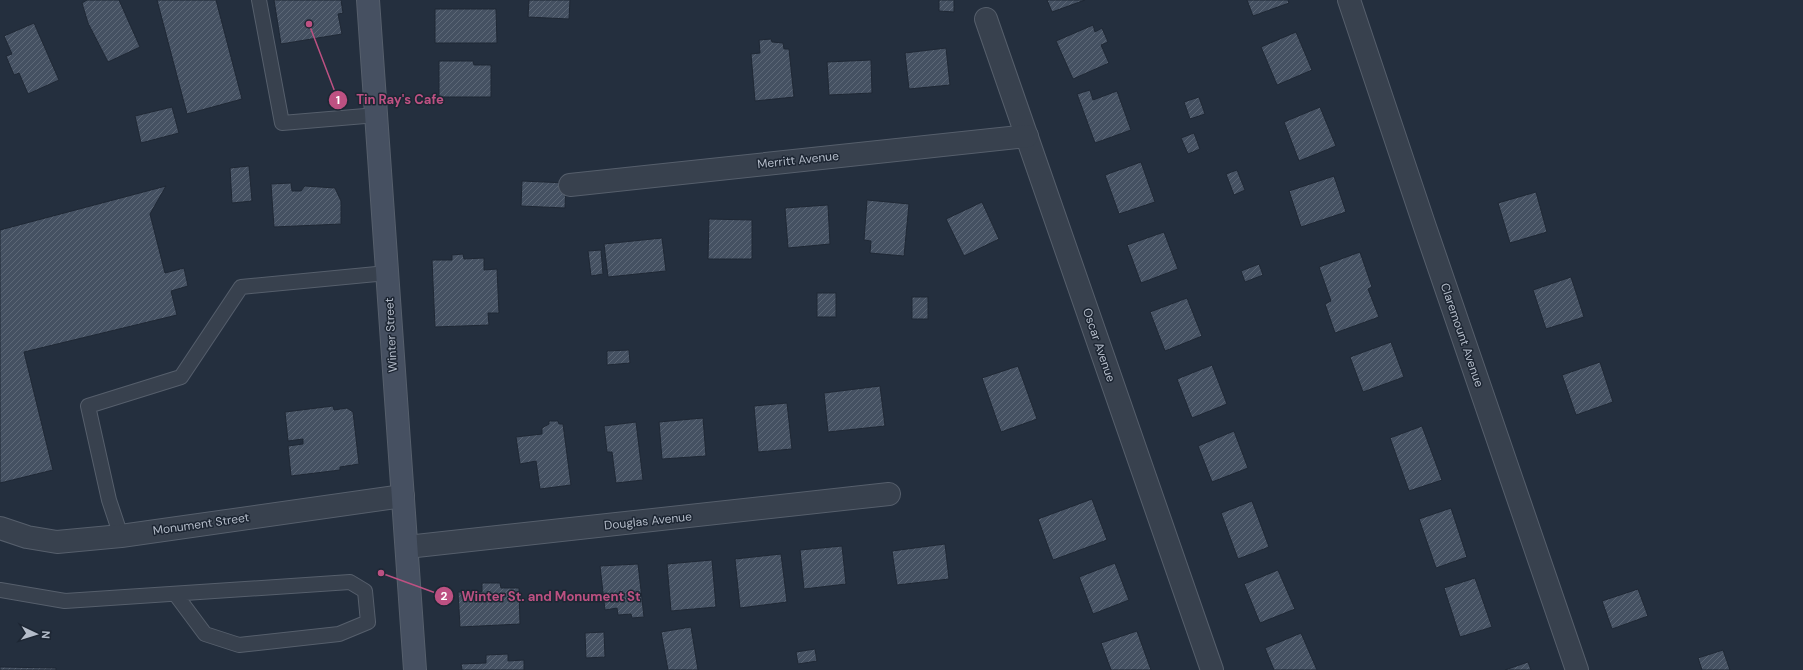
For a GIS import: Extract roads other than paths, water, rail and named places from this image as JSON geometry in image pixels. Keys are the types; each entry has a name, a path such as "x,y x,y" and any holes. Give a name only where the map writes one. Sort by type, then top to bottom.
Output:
{"main road":[{"name":"Winter Street","path":"368,0 415,670"}],"street":[{"name":"Claremount Avenue","path":"1349,0 1425,227 1578,670"},
{"name":"Oscar Avenue","path":"986,19 1212,670"},
{"name":"Merritt Avenue","path":"570,185 1027,136"},
{"name":"Douglas Avenue","path":"407,547 889,494"},
{"name":"Monument Street","path":"0,528 27,537 57,542 121,536 403,496"}],"lane":[{"path":"259,0 282,123 377,115"},
{"path":"121,536 109,500 88,406 181,377 241,287 387,273"},
{"path":"0,590 65,601 176,595 350,582 365,591 368,622 339,634 239,645 205,634 176,595"}],"place":[{"name":"Tin Ray's Cafe","path":"309,24"},
{"name":"Winter St. and Monument St","path":"381,573"}]}
